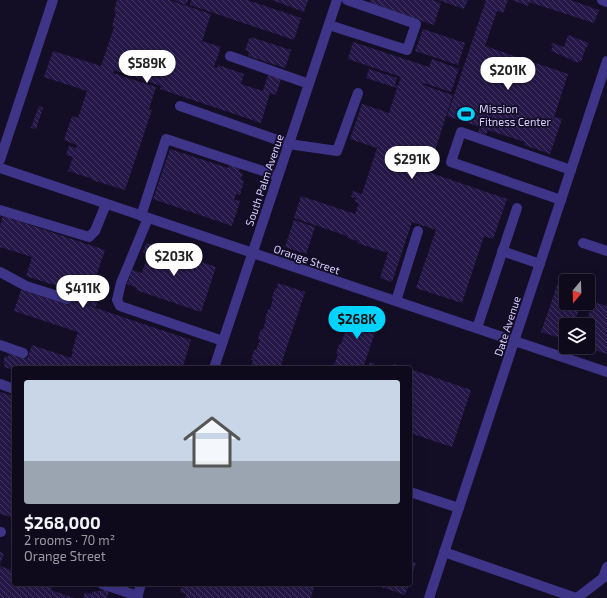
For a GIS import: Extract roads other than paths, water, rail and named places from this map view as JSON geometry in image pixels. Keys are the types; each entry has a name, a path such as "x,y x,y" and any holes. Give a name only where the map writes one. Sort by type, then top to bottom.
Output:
{"street":[{"path":"0,160 53,0"},
{"name":"South Palm Avenue","path":"215,366 337,0"},
{"path":"329,25 407,50 416,24 347,0"},
{"path":"602,0 607,2"},
{"path":"230,56 309,84"},
{"name":"Date Avenue","path":"429,598 607,61"},
{"path":"180,106 289,144 337,151 358,93"},
{"path":"561,200 451,162 458,140 461,132 571,170"},
{"path":"223,341 120,306 117,300 121,282 145,217 151,187 166,139 278,176"},
{"name":"Orange Street","path":"0,168 607,372"},
{"path":"0,210 89,238 95,231 106,204"},
{"path":"477,328 517,208"},
{"path":"396,301 418,231"},
{"path":"583,243 607,251"},
{"path":"502,251 540,264"},
{"path":"0,272 26,286 67,299"},
{"path":"0,280 14,280"},
{"path":"0,345 23,353"},
{"path":"0,384 12,388"},
{"path":"412,493 459,508"},
{"path":"444,552 576,598 603,578 607,567"},
{"path":"107,586 137,597 141,586"}],"place":[{"name":"Mission Fitness Center","path":"466,114"}]}
